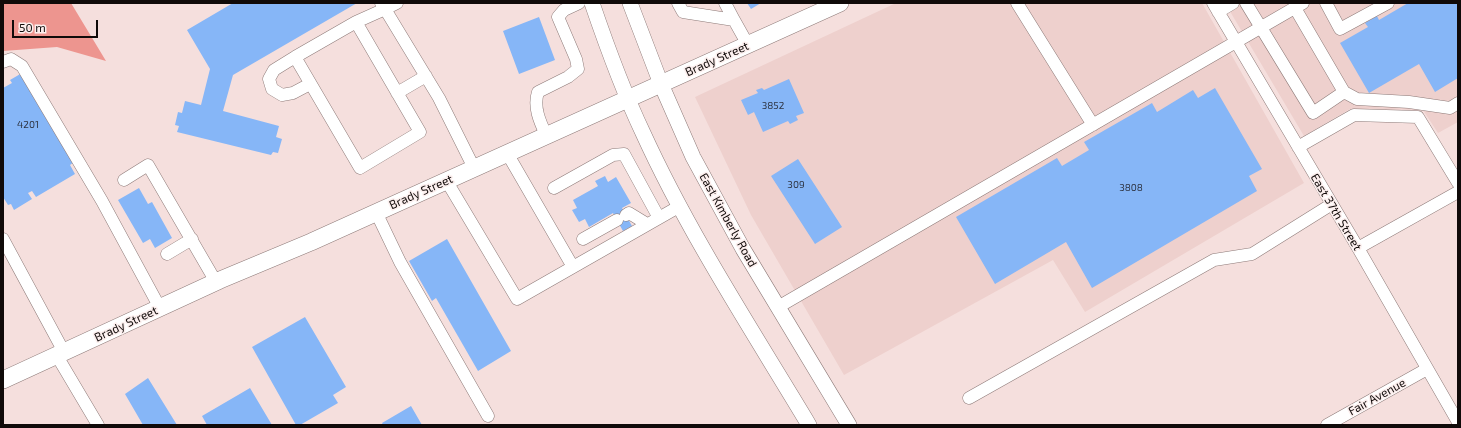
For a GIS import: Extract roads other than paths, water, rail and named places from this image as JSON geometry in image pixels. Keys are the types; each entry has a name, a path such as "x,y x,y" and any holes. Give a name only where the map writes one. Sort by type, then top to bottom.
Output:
{"highway":[{"name":"Brady Street","path":"3,380 216,282 376,212 837,4"}],"main road":[{"path":"592,3 642,132 680,206 809,425"},
{"name":"East Kimberly Road","path":"630,3 661,84 693,157 743,248 849,425"}],"street":[{"path":"310,84 293,93 282,95 272,89 269,79 274,70 295,57 383,6 397,3"},
{"path":"546,135 539,120 536,100 538,92 568,77 578,69 576,59 558,17 564,10 579,3"},
{"path":"678,3 683,12 734,20"},
{"path":"725,3 748,45"},
{"path":"1018,3 1093,125"},
{"path":"1216,8 1233,3"},
{"path":"1246,3 1313,113 1344,92"},
{"path":"1326,3 1340,29 1388,3"},
{"path":"778,307 1299,5 1344,92 1357,99 1409,102 1450,108 1458,103"},
{"path":"383,6 439,98 474,168"},
{"name":"East 37th Street","path":"1216,8 1358,248 1458,422"},
{"path":"295,57 360,168 420,132 356,22"},
{"path":"3,62 11,59 22,66 102,201 160,308"},
{"path":"397,93 426,76"},
{"path":"1298,147 1354,115 1418,117 1458,183"},
{"path":"507,153 572,267"},
{"path":"554,188 613,155 624,154 658,218"},
{"path":"124,180 148,165 216,282"},
{"path":"446,180 517,299 680,206"},
{"path":"1358,248 1458,192"},
{"path":"969,398 1214,260 1252,254 1332,204"},
{"path":"376,212 400,262 488,416"},
{"path":"583,239 629,213 647,224"},
{"path":"3,239 93,424"},
{"path":"167,254 192,239"},
{"name":"Fair Avenue","path":"1327,425 1427,369"}]}
